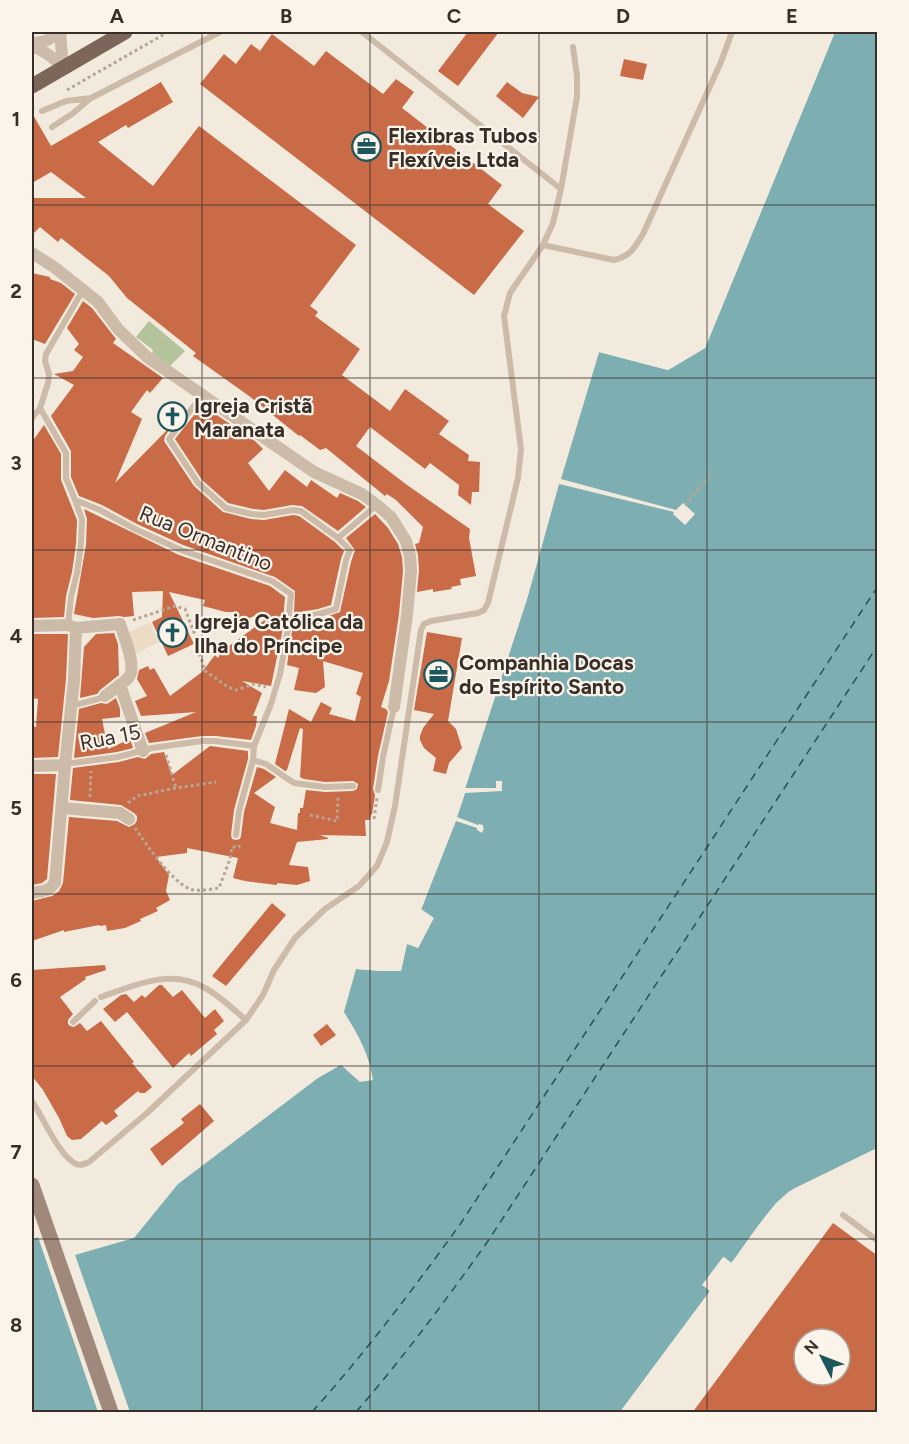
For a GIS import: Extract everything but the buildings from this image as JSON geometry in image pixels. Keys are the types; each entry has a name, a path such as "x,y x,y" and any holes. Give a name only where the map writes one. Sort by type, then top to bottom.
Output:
{"main road":[{"path":"32,86 125,32"},
{"path":"32,1185 111,1413"}],"street":[{"path":"32,44 45,41 55,32"},
{"path":"60,32 63,67"},
{"path":"32,44 53,56 63,67"},
{"path":"32,253 54,267 98,302 118,329 147,357 314,472 362,494 392,517 406,541 411,571 394,707"},
{"path":"32,626 120,624 132,665 128,678 105,696"},
{"path":"32,893 48,890 55,882 64,765 74,680 72,626"},
{"path":"120,685 143,751"},
{"path":"32,766 64,765"},
{"path":"62,808 124,816"}],"lane":[{"path":"52,127 92,98 220,32"},
{"path":"362,32 561,189"},
{"path":"543,245 614,260 624,258 634,249 643,234 732,32"},
{"path":"32,1101 55,1141 69,1158 78,1165 89,1162 147,1113 246,1020 295,938 325,909 359,886 377,866 387,842 393,815 421,630 424,624 430,621 478,614 484,610 488,603 518,478 521,449 504,316 510,292 543,245 553,223 577,97 573,47"},
{"path":"42,111 66,100 92,98"},
{"path":"32,418 40,408 48,383 46,354 83,290"},
{"path":"202,395 169,439 198,483 226,507 240,513 264,515 293,510 301,511 338,538 350,550 336,609 289,619 286,647 276,689 254,746 253,760 239,811 236,836"},
{"path":"40,408 66,453 66,478 81,519 81,544 71,597 72,626"},
{"name":"Rua Ormantino","path":"75,500 181,550 272,581 291,594 289,619"},
{"path":"338,538 377,504"},
{"path":"70,706 105,696"},
{"path":"378,790 394,707"},
{"name":"Rua 15","path":"64,765 208,741 254,746"},
{"path":"253,760 266,764 294,783 325,788 353,786"},
{"path":"73,1022 98,999 162,978 185,980 204,987 246,1020"},
{"path":"843,1215 878,1241"}],"path":[{"path":"61,93 168,32"},
{"path":"685,505 713,472"},
{"path":"120,624 175,606 185,609 200,648 204,670 236,690 254,684 276,689"},
{"name":"Rua 15","path":"164,747 176,788"},
{"path":"90,811 92,761"},
{"path":"216,782 137,796 127,803 124,816 154,856 180,883 190,889 219,888 232,847 239,847 236,836"},
{"path":"310,814 337,821 338,786"},
{"path":"374,819 378,790"}],"green space":[{"path":"149,321 185,351 170,366 136,337"}],"shaded area":[{"path":"150,622 159,642 136,654 126,634"}],"water":[{"path":"835,32 877,32 877,1148 795,1188 777,1202 731,1263 724,1257 703,1285 710,1291 620,1412 32,1412 32,1239 46,1235 68,1257 134,1238 178,1184 318,1078 341,1065 360,1082 373,1080 366,1053 344,1012 356,969 401,971 407,943 418,948 433,918 421,910 456,820 527,599 599,352 668,370 705,348"}],"pier":[{"path":"832,32 835,32 705,348 668,370 599,352 561,479 676,510 683,503 695,514 685,525 673,514 674,512 559,484 527,599 465,788 496,788 496,781 502,781 502,791 465,793 457,817 483,825 484,828 482,833 477,828 456,821 421,909 434,918 418,948 407,944 401,971 356,969 357,966 398,968 405,942 408,940 417,944 430,919 418,909 453,819 524,598 596,350 600,349 667,367 703,345"},
{"path":"790,1191 792,1193 779,1205 734,1265 730,1266 724,1261 707,1284 713,1289 713,1293 623,1412 620,1412 710,1291 702,1285 723,1257 732,1263 776,1203"},
{"path":"46,1232 69,1254 74,1252 130,1412 98,1412 37,1234"}],"ferry route":[{"path":"312,1412 389,1319 461,1223 878,586"},
{"path":"356,1412 391,1371 488,1241 878,645"}],"place":[{"name":"Flexibras Tubos Flexíveis Ltda","path":"367,147"},
{"name":"Igreja Cristã Maranata","path":"173,417"},
{"name":"Igreja Católica da Ilha do Príncipe","path":"173,633"},
{"name":"Companhia Docas do Espírito Santo","path":"438,674"}]}
